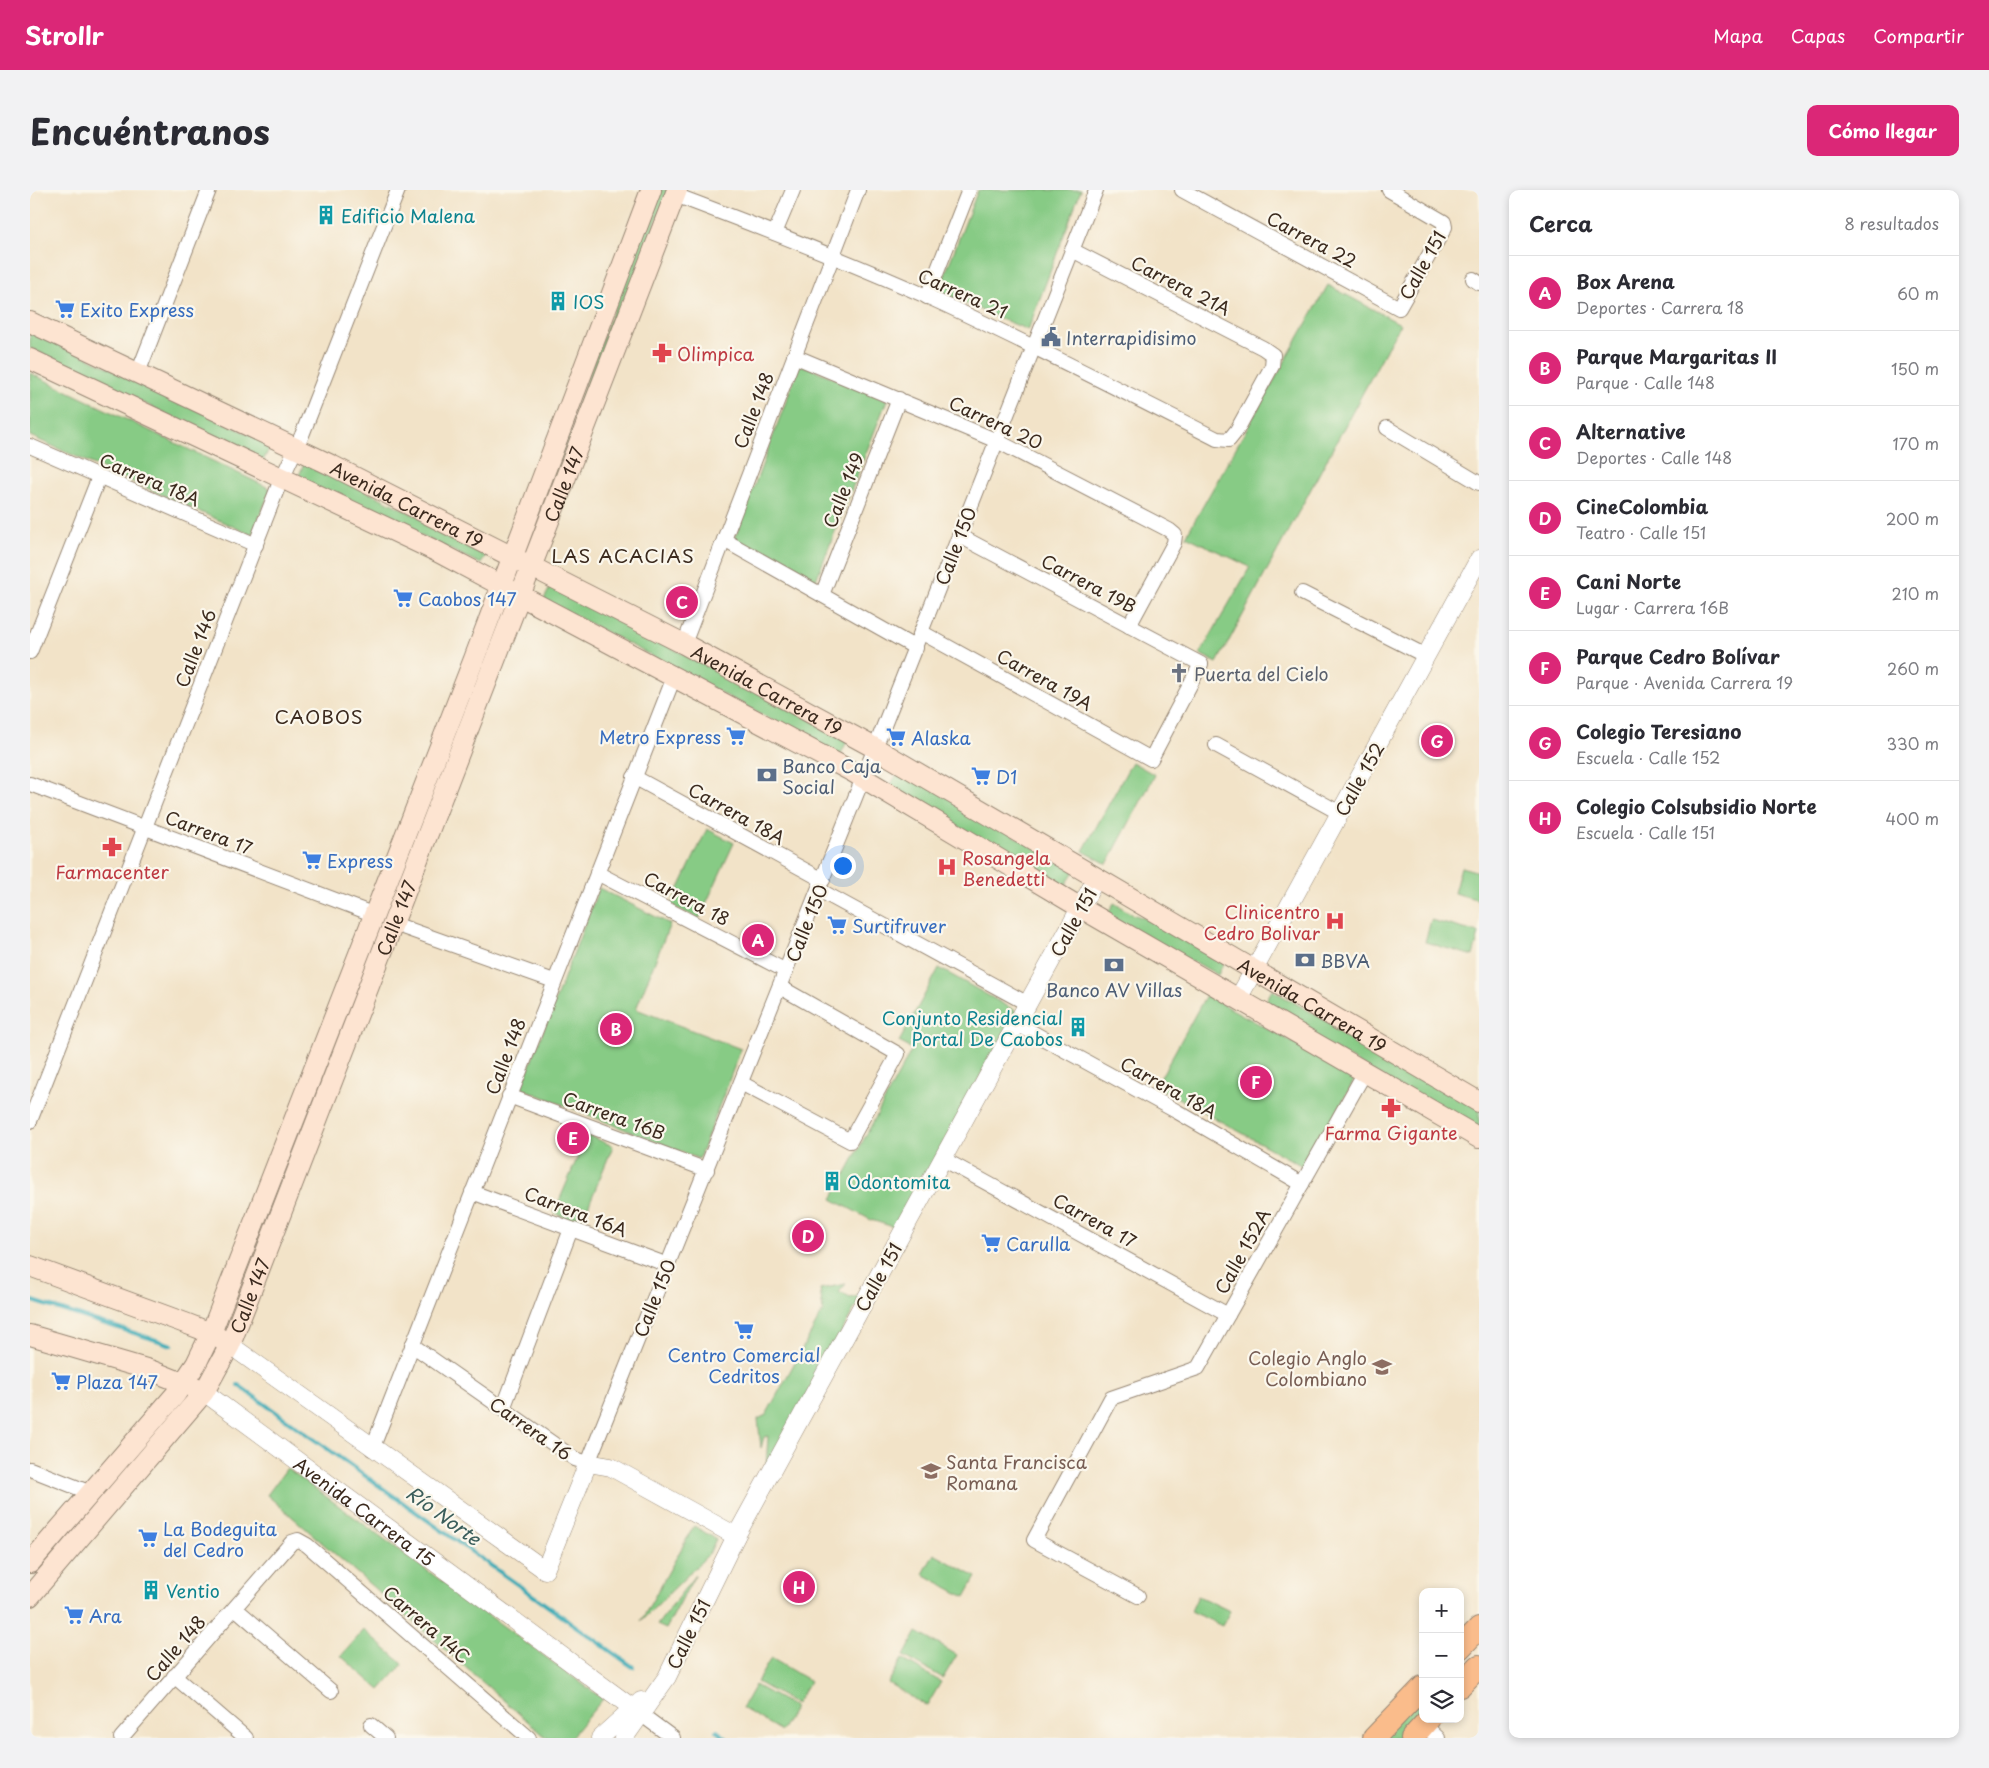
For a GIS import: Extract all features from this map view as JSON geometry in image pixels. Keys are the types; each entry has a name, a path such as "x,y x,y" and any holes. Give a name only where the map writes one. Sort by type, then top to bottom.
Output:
{"main road":[{"name":"Calle 147","path":"30,1563 184,1382 211,1333 502,585 650,190"},
{"name":"Calle 147","path":"30,1596 204,1392 230,1345 676,193"},
{"name":"Avenida Carrera 19","path":"30,322 296,448 533,566 684,644 875,748 1479,1102"},
{"name":"Avenida Carrera 19","path":"30,358 438,552 864,778 1081,908 1479,1138"},
{"path":"564,421 585,429"},
{"path":"30,1266 211,1333 230,1345"},
{"name":"Avenida Carrera 15","path":"30,1335 184,1382 204,1392"},
{"path":"1464,1644 1479,1628"},
{"path":"1464,1682 1479,1666"},
{"path":"1374,1738 1419,1691"}],"street":[{"path":"138,373 209,190"},
{"name":"Calle 146","path":"30,1121 282,478 296,448 398,190"},
{"path":"776,233 793,190"},
{"name":"Calle 148","path":"684,644 858,190"},
{"path":"927,296 969,190"},
{"name":"Calle 150","path":"372,1448 545,1570 916,648 1096,190"},
{"name":"Carrera 22","path":"1182,190 1399,308"},
{"name":"Calle 151","path":"1389,190 1444,222 1443,234 1399,308"},
{"name":"Carrera 21","path":"676,193 927,296 1034,346 1217,439 1229,440"},
{"name":"Carrera 21A","path":"1072,250 1263,348 1273,355 1272,366 1237,430 1229,440"},
{"name":"Carrera 20","path":"794,356 997,440 1169,530 1175,535 1174,542 1129,626"},
{"name":"Calle 149","path":"822,594 899,399"},
{"path":"1387,428 1479,483"},
{"name":"Carrera 18A","path":"30,446 256,545"},
{"path":"30,652 99,477"},
{"name":"Carrera 19B","path":"960,536 1201,664 1151,759"},
{"path":"724,540 916,648"},
{"name":"Calle 152","path":"1238,999 1479,559"},
{"path":"1302,593 1426,656"},
{"name":"Carrera 19A","path":"922,632 1151,759"},
{"name":"Calle 148","path":"372,1448 674,677"},
{"path":"1216,745 1340,813"},
{"name":"Carrera 18A","path":"634,777 1028,1004"},
{"name":"Carrera 17","path":"30,784 375,915"},
{"name":"Carrera 18","path":"597,873 786,971"},
{"name":"Calle 151","path":"624,1738 637,1712 667,1677 736,1536 1096,879"},
{"path":"394,924 554,981"},
{"path":"741,1083 850,1141 898,1054 780,987"},
{"name":"Carrera 18A","path":"1017,1024 1176,1111 1302,1184"},
{"name":"Calle 152A","path":"1138,1596 1034,1540 1111,1398 1198,1368 1365,1072"},
{"name":"Carrera 16B","path":"509,1096 706,1170"},
{"name":"Carrera 17","path":"943,1159 1228,1315"},
{"name":"Carrera 16A","path":"472,1192 668,1265"},
{"path":"503,1409 571,1229"},
{"path":"230,1345 372,1448"},
{"name":"Carrera 16","path":"412,1345 575,1459 588,1464 611,1467 736,1536"},
{"name":"Avenida Carrera 15","path":"204,1392 673,1738"},
{"path":"30,1470 91,1493"},
{"name":"Calle 148","path":"121,1738 292,1542 298,1540"},
{"name":"Carrera 14C","path":"298,1540 307,1545 529,1738"},
{"path":"235,1608 332,1691"},
{"path":"174,1676 246,1738"},
{"name":"Calle 151","path":"600,1738 637,1712"},
{"path":"371,1725 386,1738"}],"green space":[{"path":"659,190 668,190 582,417 574,414"},
{"path":"978,190 1081,190 1028,330 938,292"},
{"path":"1328,285 1400,324 1217,663 1200,654 1250,567 1186,536"},
{"path":"30,330 271,445 263,461 30,348"},
{"path":"800,364 887,400 814,585 734,540"},
{"path":"30,373 271,489 252,535 30,436"},
{"path":"566,431 575,434 540,535 531,531"},
{"path":"305,461 488,551 481,564 298,478"},
{"path":"551,586 848,739 840,756 544,599"},
{"path":"1132,762 1155,775 1107,864 1083,851"},
{"path":"900,769 1074,871 1064,888 890,786"},
{"path":"707,829 734,843 699,919 671,905"},
{"path":"1461,867 1479,872 1479,900 1454,893"},
{"path":"599,888 670,924 636,1009 741,1049 699,1159 521,1088"},
{"path":"1114,903 1132,914 1150,920 1224,962 1218,975 1197,963 1183,960 1107,915"},
{"path":"1431,920 1479,933 1473,956 1425,942"},
{"path":"939,968 1016,1011 897,1228 871,1220 832,1199 912,1049 899,1042"},
{"path":"1272,990 1479,1108 1479,1134 1263,1007"},
{"path":"1206,995 1356,1077 1306,1168 1156,1086"},
{"path":"587,1135 613,1146 581,1224 554,1213"},
{"path":"846,1284 839,1292 850,1298 862,1295 766,1468 768,1436 764,1437 761,1448 758,1419 766,1415 823,1311 820,1289"},
{"path":"287,1468 603,1699 570,1738 547,1738 267,1495"},
{"path":"694,1526 716,1539 709,1554 641,1621"},
{"path":"934,1554 976,1577 965,1597 923,1574"},
{"path":"695,1575 666,1629 657,1625"},
{"path":"1198,1596 1230,1611 1222,1626 1191,1611"},
{"path":"364,1630 403,1664 380,1690 341,1656"},
{"path":"917,1632 957,1655 943,1678 904,1656"},
{"path":"771,1658 810,1681 796,1704 757,1682"},
{"path":"902,1659 941,1682 927,1706 888,1683"},
{"path":"755,1685 795,1707 781,1731 742,1708"},
{"path":"1419,1697 1419,1722 1404,1738 1380,1738"}],"waterway":[{"name":"Río Norte","path":"30,1300 172,1345"},
{"name":"Río Norte","path":"238,1385 633,1667"},
{"name":"Río Norte","path":"717,1731 726,1738"}],"place":[{"name":"Edificio Malena","path":"326,215"},
{"name":"IOS","path":"558,301"},
{"name":"Exito Express","path":"65,309"},
{"name":"Interrapidisimo","path":"1051,337"},
{"name":"Olimpica","path":"662,353"},
{"name":"Caobos 147","path":"403,598"},
{"name":"Alternative","path":"682,602"},
{"name":"Puerta del Cielo","path":"1179,673"},
{"name":"Metro Express","path":"736,736"},
{"name":"Alaska","path":"896,737"},
{"name":"Colegio Teresiano","path":"1437,741"},
{"name":"Banco Caja Social","path":"767,775"},
{"name":"D1","path":"981,776"},
{"name":"Farmacenter","path":"112,847"},
{"name":"Express","path":"312,860"},
{"name":"Rosangela Benedetti","path":"947,867"},
{"name":"Clinicentro Cedro Bolivar","path":"1335,921"},
{"name":"Surtifruver","path":"837,925"},
{"name":"Box Arena","path":"758,940"},
{"name":"BBVA","path":"1305,960"},
{"name":"Banco AV Villas","path":"1114,965"},
{"name":"Conjunto Residencial Portal De Caobos","path":"1078,1027"},
{"name":"Parque Margaritas II","path":"616,1029"},
{"name":"Parque Cedro Bolívar","path":"1256,1082"},
{"name":"Farma Gigante","path":"1391,1108"},
{"name":"Cani Norte","path":"573,1138"},
{"name":"Odontomita","path":"832,1181"},
{"name":"CineColombia","path":"808,1236"},
{"name":"Carulla","path":"991,1243"},
{"name":"Centro Comercial Cedritos","path":"744,1330"},
{"name":"Colegio Anglo Colombiano","path":"1382,1367"},
{"name":"Plaza 147","path":"61,1381"},
{"name":"Santa Francisca Romana","path":"931,1471"},
{"name":"La Bodeguita del Cedro","path":"148,1538"},
{"name":"Colegio Colsubsidio Norte","path":"799,1587"},
{"name":"Ventio","path":"151,1590"},
{"name":"Ara","path":"74,1615"}],"district":[{"name":"LAS ACACIAS","path":"623,555"},
{"name":"CAOBOS","path":"319,716"}]}
